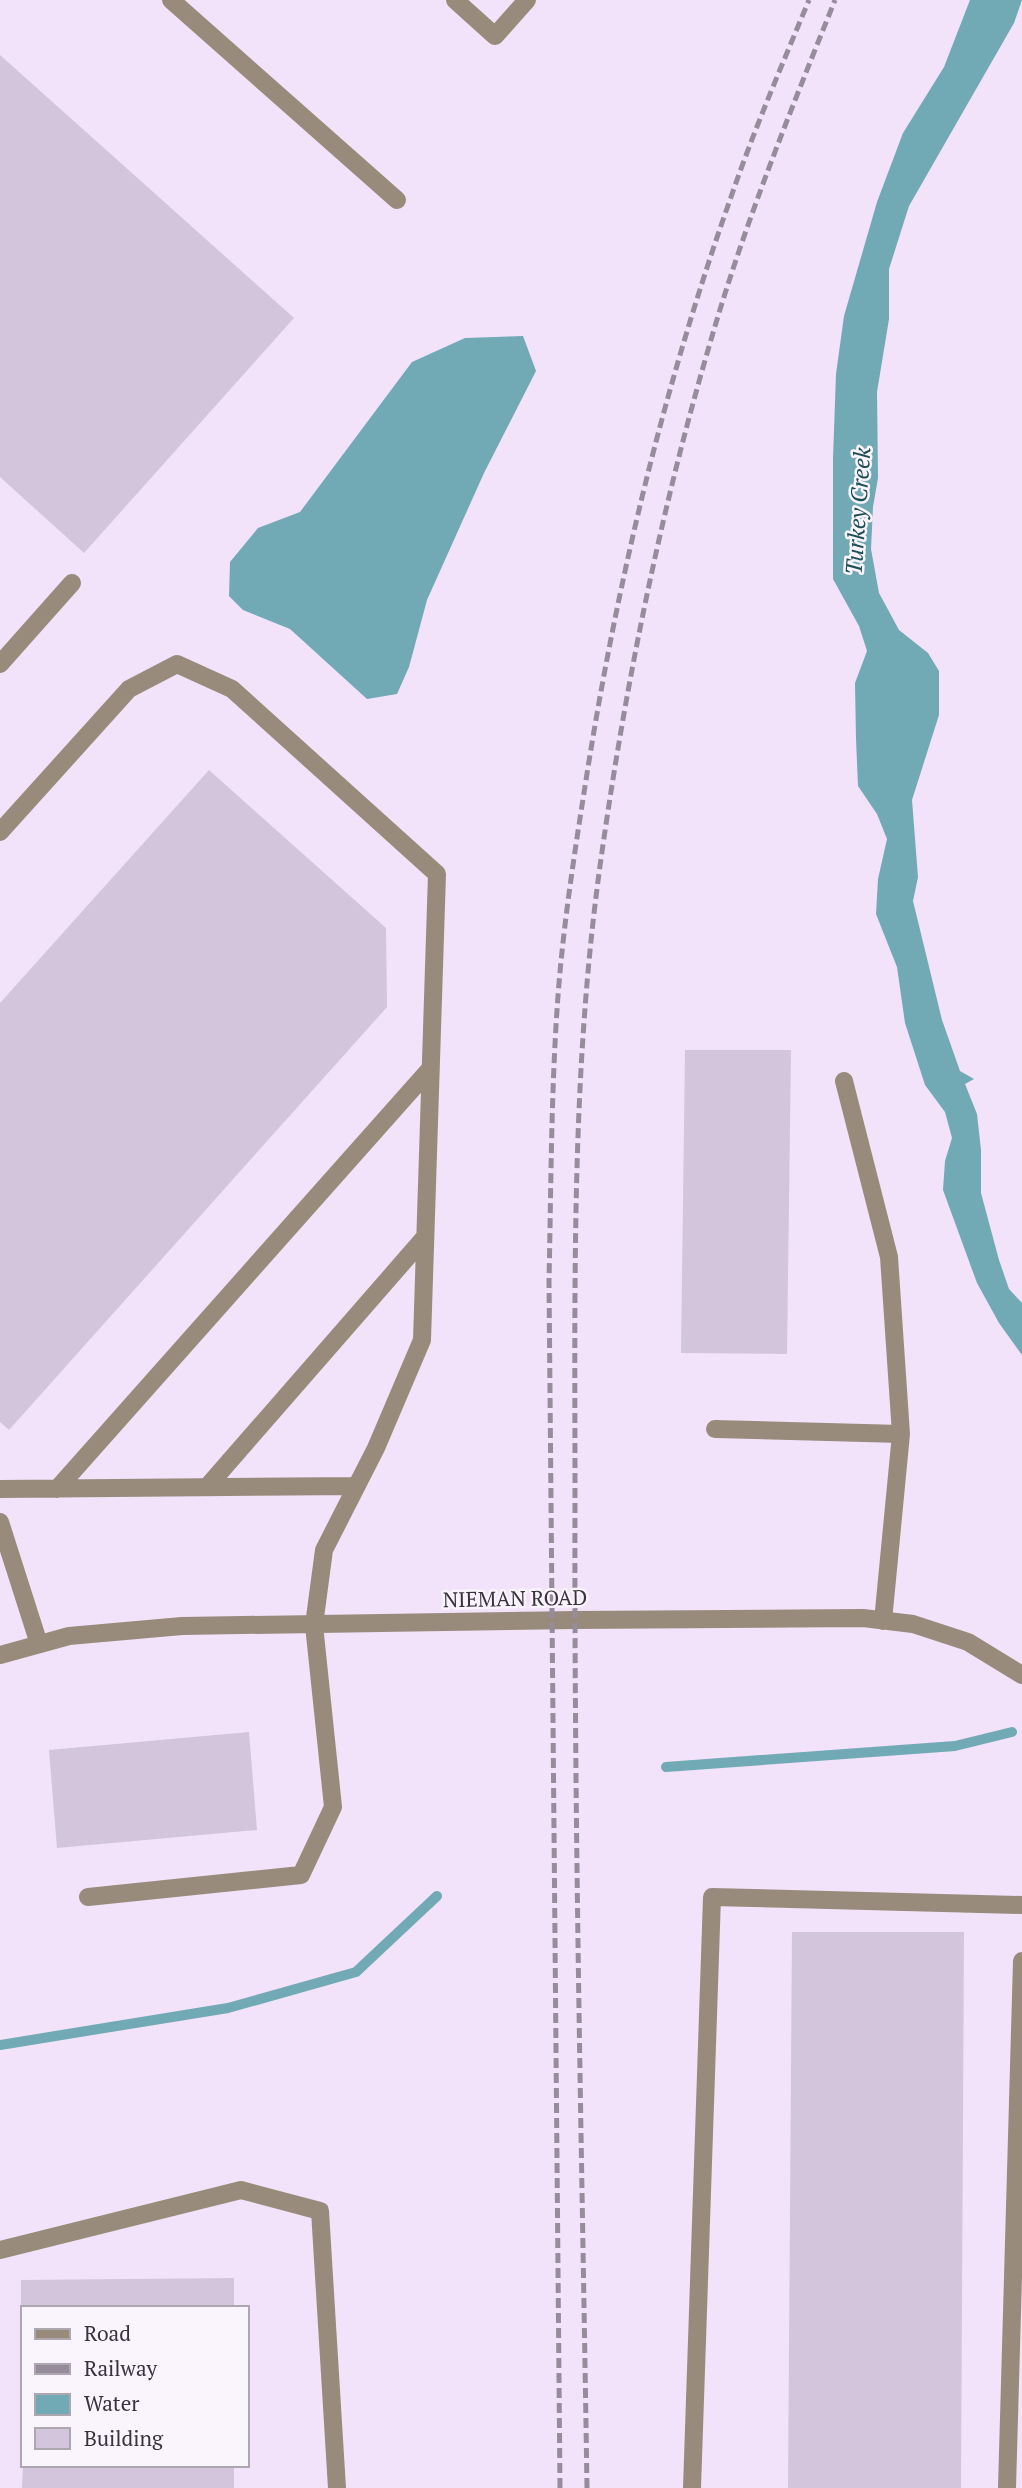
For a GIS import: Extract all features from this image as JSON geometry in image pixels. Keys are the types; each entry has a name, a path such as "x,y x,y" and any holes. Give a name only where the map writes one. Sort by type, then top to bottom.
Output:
{"street":[{"path":"171,0 397,200"},
{"path":"454,0 495,36 527,0"},
{"path":"0,664 72,583"},
{"path":"0,832 129,689 177,664 232,688 436,874 422,1340 376,1448 324,1550 314,1625 332,1807 301,1875 88,1897"},
{"path":"57,1489 430,1069"},
{"path":"844,1081 889,1257 901,1434 883,1621"},
{"path":"207,1487 425,1237"},
{"path":"715,1429 901,1434"},
{"path":"0,1489 356,1486"},
{"path":"0,1522 39,1644"},
{"name":"NIEMAN ROAD","path":"0,1655 69,1636 181,1626 863,1618 913,1624 968,1642 1022,1675"},
{"path":"692,2488 712,1897 1022,1905"},
{"path":"1007,2488 1022,1962"},
{"path":"0,2250 241,2190 320,2211 337,2488"}],"water":[{"name":"Turkey Creek","path":"970,0 1022,0 1014,23 909,206 889,269 889,319 877,392 878,478 873,507 871,549 879,593 899,630 928,653 939,671 939,715 912,800 918,877 913,901 942,1020 960,1071 974,1079 965,1084 977,1114 981,1150 981,1193 1009,1289 1022,1303 1022,1355 999,1323 977,1283 943,1190 945,1161 952,1138 945,1112 925,1085 905,1023 897,967 876,914 878,879 887,839 877,814 858,786 856,739 855,683 867,651 859,626 833,579 836,374 844,316 877,202 903,133 944,67"},
{"path":"523,336 536,371 484,473 427,600 409,667 397,694 367,699 290,629 243,610 229,596 230,562 258,528 300,512 412,362 465,338"}],"building":[{"path":"0,55 294,318 84,553 0,477"},
{"path":"209,770 386,928 387,1007 9,1430 0,1422 0,1003"},
{"path":"685,1050 791,1050 787,1354 681,1353"},
{"path":"249,1732 257,1830 57,1848 49,1750"},
{"path":"792,1932 964,1932 961,2488 788,2488"},
{"path":"234,2278 234,2306 21,2306 21,2280"},
{"path":"23,2467 234,2467 234,2488 22,2488"}],"waterway":[{"path":"666,1767 955,1746 1012,1732"},
{"path":"0,2045 228,2008 356,1972 437,1896"}],"railway":[{"path":"560,2488 549,1281 554,1078 562,952 598,706 645,485 684,340 731,197 809,0"},
{"path":"587,2488 577,1870 575,1341 579,1103 591,945 610,799 633,664 661,531 694,399 740,249 835,0"}]}
